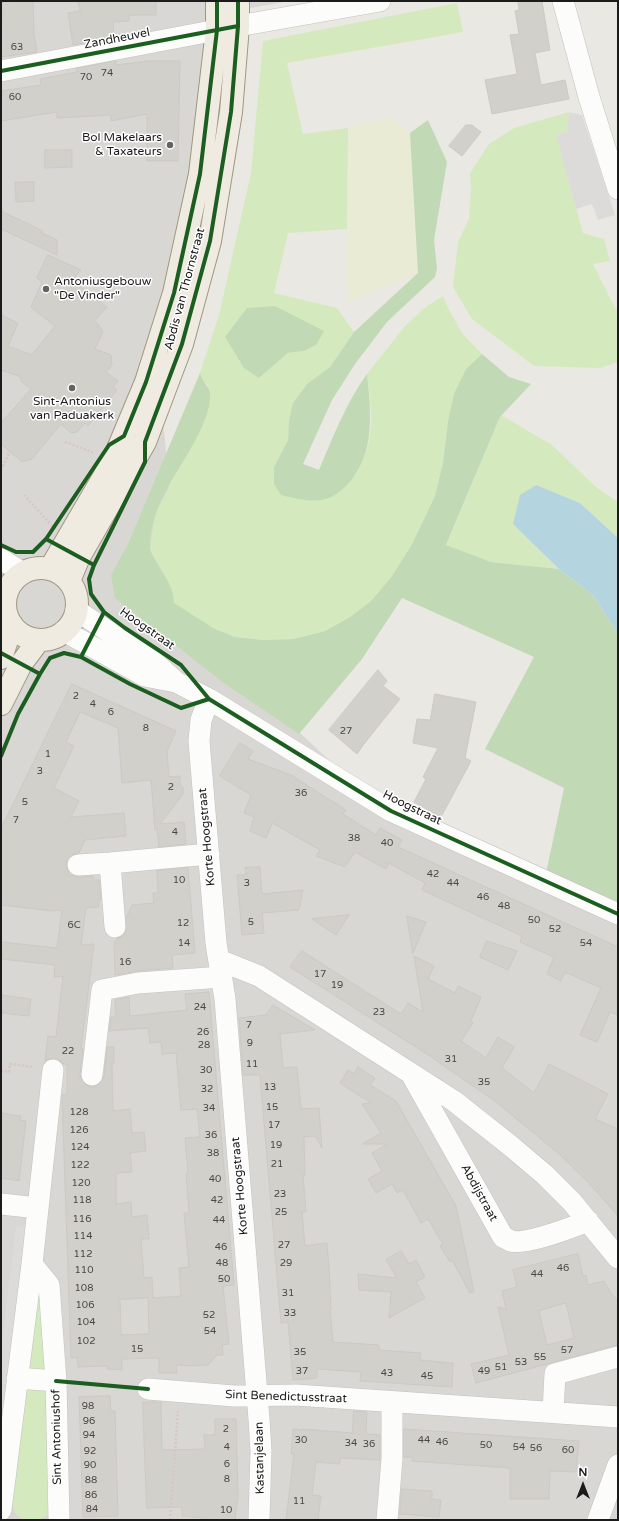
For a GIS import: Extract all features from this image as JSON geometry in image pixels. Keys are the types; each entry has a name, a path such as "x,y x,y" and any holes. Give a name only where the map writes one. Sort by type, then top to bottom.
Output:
{"main road":[{"name":"Abdis van Thornstraat","path":"50,569 54,543 113,461 146,382 174,293 200,174 217,30 217,1"},
{"name":"Abdis van Thornstraat","path":"69,581 79,557 145,442 182,344 210,240 232,112 238,26 238,1"},
{"path":"32,568 41,568 50,569 57,572 69,581 76,594 76,610 72,621 64,631 57,636 39,640 28,638 19,633 12,625 6,611 3,594 15,578 32,568"},
{"path":"1,658 12,625"},
{"path":"1,704 21,664 39,640"}],"street":[{"name":"Zandheuvel","path":"1,71 238,26 380,1"},
{"path":"562,1 588,97 618,189"},
{"path":"1,559 23,572"},
{"name":"Hoogstraat","path":"76,610 153,662 176,682 209,699 391,811 618,914"},
{"name":"Hoogstraat","path":"64,631 145,676 176,682"},
{"name":"Korte Hoogstraat","path":"209,699 201,720 199,741 220,968 226,1007 257,1396"},
{"path":"78,865 209,854"},
{"path":"110,863 115,928"},
{"path":"92,1074 102,990 220,968"},
{"name":"Abdijstraat","path":"220,968 259,976 454,1101 545,1175 572,1202 618,1258"},
{"path":"1,1510 32,1264 53,1070"},
{"name":"Abdijstraat","path":"410,1073 503,1236 511,1241 521,1241 560,1231 588,1221"},
{"path":"1,1204 38,1208"},
{"name":"Sint Antoniushof","path":"32,1264 48,1285 50,1300 56,1381 59,1520"},
{"path":"553,1412 555,1374 618,1357"},
{"path":"18,1378 56,1381"},
{"name":"Sint Benedictusstraat","path":"148,1389 234,1396 296,1395 618,1417"},
{"name":"Kastanjelaan","path":"257,1396 261,1450 260,1520"},
{"path":"387,1520 392,1459 392,1402"},
{"path":"598,1520 618,1465"}],"path":[{"path":"65,442 101,456"},
{"path":"1,470 10,451"},
{"path":"24,495 53,527"},
{"path":"54,543 53,527 57,521"},
{"path":"170,1520 179,1392"}],"shaded area":[{"path":"1,1 288,1 246,9 163,421 178,575 243,680 343,773 618,918 618,1520 1,1520"},
{"path":"569,112 582,115 615,215 598,220 592,204 576,209 556,135 567,132"},
{"path":"16,1226 30,1227 1,1465 1,1350"}],"green space":[{"path":"457,3 463,32 287,63 303,134 348,128 347,229 288,233 274,293 337,308 354,332 330,367 308,383 289,421 288,440 274,467 356,475 367,450 371,426 367,374 405,326 427,306 443,296 462,333 482,354 466,369 448,421 443,462 435,496 412,544 392,576 371,601 350,617 325,631 293,639 264,640 235,637 213,628 174,603 171,587 150,550 156,512 172,481 208,386 200,377 200,373 219,315 251,173 263,41","holes":["275,306 304,351 288,353 259,378"]},
{"path":"569,112 567,132 556,135 583,233 604,239 610,261 593,264 615,308 618,310 618,362 600,368 534,366 472,319 453,287 458,242 469,219 471,190 470,173 489,144 514,128"},
{"path":"391,118 410,134 418,273 348,302 348,128"},
{"path":"428,120 447,162 434,240 437,268 435,277 387,322 355,364 332,400 303,464 319,470 346,408 367,374 370,403 369,432 363,460 356,473 347,485 332,497 306,500 281,495 274,484 274,467 288,440 289,421 293,403 308,383 330,367 354,332 418,273 410,133"},
{"path":"275,306 324,331 316,345 304,351 288,353 259,378 244,368 225,337 247,308"},
{"path":"482,354 509,377 531,384 500,417 446,545 491,562 559,569 593,595 618,634 618,906 546,873 564,788 485,749 534,657 402,598 362,659 299,734 224,683 115,598 111,575 128,544 200,373 210,393 207,414 194,444 161,501 151,532 150,548 171,588 174,603 213,628 235,637 264,640 293,639 325,631 350,617 371,601 392,576 412,544 435,496 443,462 448,421 454,394 466,369"},
{"path":"501,415 552,445 597,488 618,502 618,538 580,503 536,485 513,524 559,569 491,562 446,546"},
{"path":"40,1301 46,1365 41,1371 33,1370 29,1364 37,1303"},
{"path":"42,1387 46,1392 51,1506 47,1515 40,1520 23,1520 16,1514 12,1505 26,1395 28,1389"}],"water":[{"path":"536,485 580,503 618,538 618,634 593,595 559,569 513,524 520,495"}],"building":[{"path":"33,1 34,34 37,52 1,57 2,3"},
{"path":"78,1 156,1 156,15 129,15 129,21 113,22 114,37 73,45 68,13 80,11"},
{"path":"518,1 542,1 550,50 535,53 541,85 565,80 569,99 492,114 485,80 517,74 510,35 519,34 515,11 519,10"},
{"path":"116,61 116,65 148,61 180,61 178,161 147,161 147,114 111,121 111,115 57,118 57,112 1,121 1,91 41,85 40,79 77,72 76,69"},
{"path":"466,125 472,125 481,132 462,156 449,146"},
{"path":"45,150 72,150 72,167 45,168"},
{"path":"34,182 34,201 16,202 15,183"},
{"path":"1,211 43,231 42,233 57,240 57,255 1,229"},
{"name":"Sint-Antonius van Paduakerk","path":"48,255 81,270 72,280 107,307 95,320 103,332 95,349 111,355 112,365 106,372 118,381 113,387 117,390 88,426 85,423 77,432 71,433 60,425 32,459 22,462 1,444 1,423 31,389 21,381 21,377 1,370 1,315 18,323 8,346 32,355 55,326 31,307 42,282 37,278"},
{"path":"378,670 387,681 383,686 400,699 357,754 329,730"},
{"path":"72,684 176,731 167,751 169,777 180,776 180,785 183,787 183,794 160,824 184,822 186,844 159,847 157,828 155,830 151,780 122,783 118,728 80,712 66,742 74,746 54,788 79,801 71,817 124,813 126,836 85,840 79,853 71,855 67,859 66,865 69,873 68,875 79,877 93,876 93,880 99,880 101,900 99,900 99,907 86,908 81,945 94,944 81,1049 83,1049 80,1074 81,1079 85,1084 90,1087 96,1086 101,1082 104,1076 107,1047 114,1047 114,1063 112,1063 113,1111 130,1109 132,1133 144,1132 146,1151 130,1153 132,1172 116,1173 116,1204 131,1202 132,1217 147,1215 149,1239 141,1239 144,1278 152,1277 153,1298 181,1296 179,1268 189,1267 184,1213 189,1213 185,1138 200,1137 197,1109 181,1110 176,1053 162,1054 161,1042 150,1043 148,1028 109,1031 111,1017 116,1017 115,1000 129,997 130,1016 187,1010 185,994 209,992 234,1285 223,1286 229,1344 222,1345 223,1355 217,1355 208,1365 176,1365 177,1373 159,1373 159,1358 122,1359 122,1370 107,1369 107,1366 78,1367 77,1357 71,1358 62,1097 62,1095 67,1094 67,1064 63,1064 60,1060 55,1058 45,1061 48,1036 56,1037 63,976 54,977 55,965 1,959 1,942 57,948 62,910 53,911 1,905 1,829","holes":["148,1298 149,1334 121,1335 120,1300"]},
{"path":"435,694 476,702 465,758 471,761 441,817 414,802 426,779 423,777 438,748 413,743 417,719 430,720"},
{"path":"240,743 253,751 248,759 291,775 346,810 343,814 376,835 380,828 402,840 398,847 618,947 618,1015 610,1012 597,1042 580,1035 601,988 565,972 561,981 547,974 554,957 520,942 522,936 422,890 425,883 389,863 386,869 355,852 345,867 316,856 320,850 272,823 266,838 250,831 254,817 244,813 251,795 220,776"},
{"path":"260,867 262,894 303,890 299,910 262,913 264,933 242,935 237,875 246,875 245,868"},
{"path":"188,868 195,953 172,955 173,968 137,971 115,975 114,942 116,942 117,938 122,937 126,932 126,918 132,905 154,903 153,893 158,893 157,871"},
{"path":"349,915 336,935 312,919"},
{"path":"407,916 426,922 413,953"},
{"path":"487,941 517,951 508,970 480,957"},
{"path":"302,951 401,1014 408,1003 423,1012 414,956 434,966 428,979 455,993 458,986 481,997 471,1021 473,1023 461,1041 486,1058 498,1037 514,1047 502,1068 534,1093 549,1064 608,1094 595,1119 618,1129 618,1216 587,1181 558,1153 496,1102 430,1056 290,967"},
{"path":"1,995 31,999 29,1016 1,1013"},
{"path":"273,1005 315,1030 280,1034 283,1068 297,1067 301,1109 319,1108 322,1148 315,1136 304,1137 305,1175 303,1175 306,1212 302,1212 305,1246 327,1243 333,1342 379,1345 379,1350 421,1353 420,1360 453,1363 452,1387 360,1381 361,1372 317,1369 317,1378 293,1380 288,1322 281,1323 260,1075 243,1075 239,1018 266,1015"},
{"path":"358,1067 375,1078 370,1085 396,1101 456,1206 474,1292 470,1293 452,1260 450,1262 440,1246 443,1244 428,1219 421,1223 403,1190 397,1193 392,1184 376,1193 368,1179 382,1171 372,1153 387,1144 362,1144 381,1133 362,1104 371,1103 340,1083 348,1070 354,1074"},
{"path":"1,1113 21,1116 20,1120 26,1121 19,1181 1,1178"},
{"path":"401,1251 409,1264 416,1260 425,1277 416,1282 425,1298 389,1318 391,1292 359,1290 358,1274 397,1278 386,1260"},
{"path":"578,1254 583,1276 586,1275 588,1285 604,1281 618,1301 618,1345 476,1383 471,1364 509,1355 498,1307 506,1309 502,1291 517,1287 513,1270","holes":["566,1303 574,1338 547,1345 539,1311"]},
{"path":"110,1396 111,1411 115,1411 118,1516 83,1517 79,1397"},
{"path":"143,1402 161,1402 162,1450 205,1449 204,1435 215,1435 215,1419 236,1419 238,1496 235,1520 203,1520 203,1518 182,1516 182,1507 147,1508"},
{"path":"354,1411 367,1412 366,1434 380,1435 380,1460 340,1458 340,1464 316,1462 312,1495 321,1496 318,1520 286,1520 294,1454 291,1454 293,1429 352,1433"},
{"path":"404,1429 579,1441 576,1472 550,1471 549,1499 510,1499 510,1468 412,1461 412,1457 404,1457"},
{"path":"402,1489 432,1491 432,1499 441,1500 439,1517 400,1514"}],"cycle path":[{"path":"1,545 16,552 33,552 46,539 109,445 124,436 146,382 174,293 200,174 217,30 217,1"},
{"path":"238,1 238,26 231,112 210,241 182,344 145,442 145,462 94,565 89,579 91,594 104,612 125,628 181,665 209,699 391,811 618,914"},
{"path":"1,71 238,26"},
{"path":"46,539 94,565"},
{"path":"81,657 104,612"},
{"path":"1,653 40,674 50,658 64,653 81,657 130,684 181,708 209,699"},
{"path":"1,756 18,714 40,674"},
{"path":"56,1381 148,1389"}],"place":[{"name":"Bol Makelaars & Taxateurs","path":"170,145"},
{"name":"Antoniusgebouw \"De Vinder\"","path":"46,289"},
{"name":"Sint-Antonius van Paduakerk","path":"72,388"}]}
